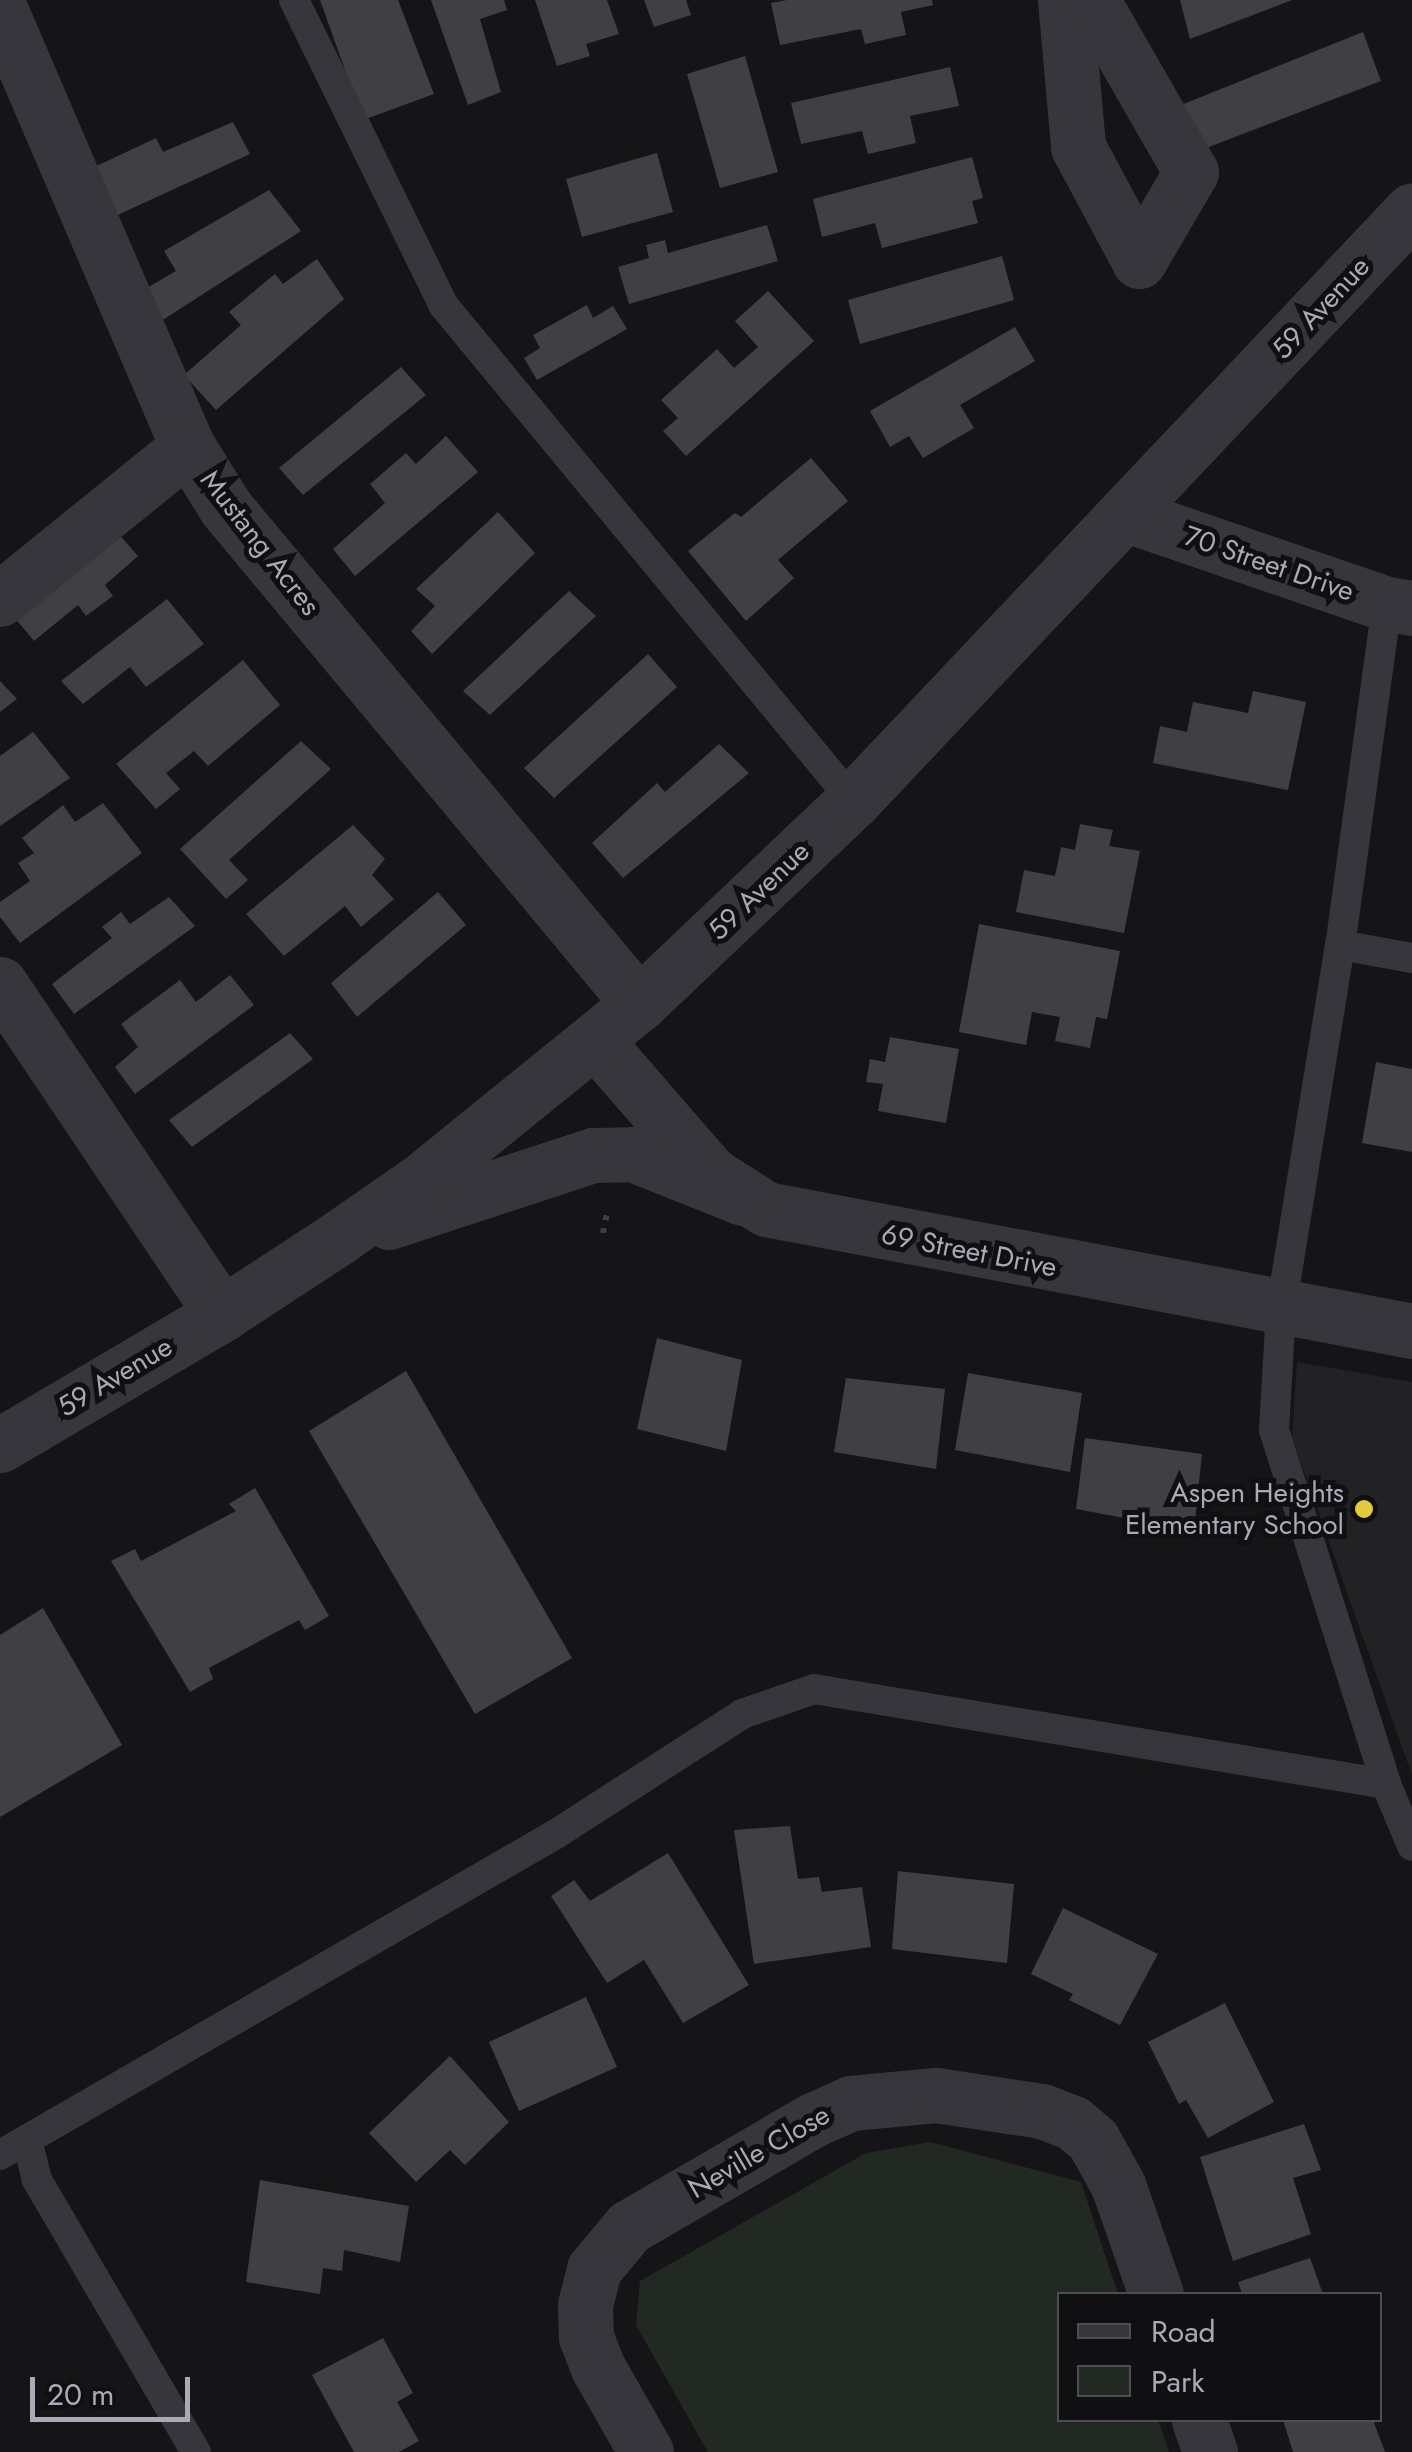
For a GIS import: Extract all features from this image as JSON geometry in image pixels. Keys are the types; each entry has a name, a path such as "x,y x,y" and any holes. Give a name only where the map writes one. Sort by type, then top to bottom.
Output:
{"street":[{"path":"1066,0 1078,147 1140,261 1191,172 1092,0"},
{"name":"Mustang Acres","path":"0,9 188,448 226,508 639,1004"},
{"name":"59 Avenue","path":"0,1445 222,1314 338,1238 419,1182 639,1004 853,801 1412,210"},
{"path":"0,600 188,448"},
{"name":"70 Street Drive","path":"1127,515 1400,606"},
{"path":"8,1011 222,1314"},
{"name":"69 Street Drive","path":"595,1040 678,1140 743,1198 788,1216 1412,1331"},
{"path":"338,1238 593,1154 632,1154 743,1198"},
{"name":"Neville Close","path":"646,2452 598,2368 586,2337 584,2305 594,2269 629,2227 813,2120 852,2103 936,2095 1042,2111 1073,2123 1093,2140 1118,2186 1155,2292"},
{"path":"1200,2422 1210,2452"}],"lane":[{"path":"294,0 444,306 853,801"},
{"path":"1400,606 1281,1309 1274,1430 1386,1784 1412,1846"},
{"path":"1340,946 1412,958"},
{"path":"0,2156 556,1834 742,1714 814,1689 1386,1784"},
{"path":"27,2140 37,2180 196,2452"}],"shaded area":[{"name":"Aspen Heights Elementary School","path":"1297,1362 1412,1382 1412,1775 1292,1438"}],"green space":[{"path":"930,2142 1081,2182 1117,2292 1057,2292 1057,2422 1159,2422 1169,2452 708,2452 636,2325 640,2281 866,2153"}],"building":[{"path":"320,0 398,0 434,94 363,120"},
{"path":"431,0 504,0 507,10 480,19 501,92 468,105"},
{"path":"535,0 607,0 619,34 586,44 590,56 557,66"},
{"path":"644,0 686,0 691,15 654,27"},
{"path":"932,0 933,5 901,12 906,35 865,44 861,29 780,45 771,3"},
{"path":"1180,0 1292,0 1190,39"},
{"path":"1363,32 1381,81 1201,150 1181,105"},
{"path":"745,56 778,172 720,188 687,74"},
{"path":"950,67 959,106 910,116 916,143 868,154 862,131 801,144 791,103"},
{"path":"233,122 250,154 109,219 86,171 156,138 163,152"},
{"path":"657,153 673,212 582,237 566,179"},
{"path":"972,157 983,198 972,201 978,223 882,248 875,223 822,237 813,199"},
{"path":"269,190 301,231 155,325 138,293 176,271 164,251"},
{"path":"767,225 778,261 629,304 618,267 649,258 646,245 665,240 668,253"},
{"path":"1002,256 1014,300 860,344 848,300"},
{"path":"317,259 344,299 216,410 184,375 241,325 229,312 275,274 283,284"},
{"path":"768,291 814,341 686,456 663,431 678,418 661,400 717,349 734,368 758,347 735,321"},
{"path":"587,305 593,318 613,306 627,329 537,380 524,358 540,348 533,335"},
{"path":"1015,327 1035,361 960,405 974,428 923,458 909,436 890,447 870,411"},
{"path":"401,367 426,395 303,495 279,468"},
{"path":"446,436 478,472 355,576 333,549 385,503 370,484 406,453 416,464"},
{"path":"811,458 848,501 778,560 794,578 746,621 688,551 735,513 741,517"},
{"path":"498,512 535,553 432,654 411,631 435,606 416,589"},
{"path":"116,531 138,556 105,585 113,596 86,616 78,605 34,641 15,618"},
{"path":"569,591 596,616 490,715 463,691"},
{"path":"167,599 204,644 146,687 130,667 83,704 61,681"},
{"path":"648,654 677,687 554,798 524,768"},
{"path":"243,660 280,705 208,766 194,751 166,773 180,789 156,809 116,764"},
{"path":"0,681 17,699 0,712"},
{"path":"1253,691 1306,702 1288,790 1153,763 1160,726 1187,732 1193,702 1248,713"},
{"path":"33,732 70,778 0,826 0,756"},
{"path":"301,741 331,769 229,860 248,880 226,899 180,849"},
{"path":"719,744 749,773 623,878 592,843 657,783 665,792"},
{"path":"103,803 142,853 20,943 0,917 0,902 30,881 18,863 34,853 22,838 63,805 75,822"},
{"path":"1080,824 1113,830 1109,846 1140,851 1124,933 1016,912 1024,870 1055,876 1061,847 1075,850"},
{"path":"353,825 385,859 372,875 394,899 361,927 345,906 284,956 246,914"},
{"path":"438,892 466,925 357,1017 331,983"},
{"path":"169,897 195,926 74,1014 52,984 112,938 102,927 121,912 130,924"},
{"path":"979,924 1120,951 1107,1019 1096,1017 1090,1048 1055,1041 1060,1017 1032,1012 1026,1045 959,1032"},
{"path":"230,975 254,1005 135,1094 115,1067 138,1047 121,1024 180,980 196,1002"},
{"path":"290,1033 313,1059 192,1147 169,1120"},
{"path":"890,1037 959,1049 946,1123 878,1111 883,1084 866,1082 870,1059 885,1062"},
{"path":"1376,1062 1412,1069 1412,1152 1362,1143"},
{"path":"657,1338 742,1360 726,1451 637,1429"},
{"path":"406,1371 572,1658 475,1714 309,1431"},
{"path":"968,1373 1082,1393 1070,1472 955,1450"},
{"path":"846,1378 945,1389 936,1469 834,1452"},
{"path":"1085,1438 1202,1454 1194,1531 1076,1509"},
{"path":"255,1488 329,1616 305,1630 299,1620 209,1668 213,1679 190,1692 111,1561 135,1549 141,1561 236,1511 229,1504"},
{"path":"43,1608 122,1745 0,1817 0,1635"},
{"path":"790,1826 798,1879 819,1877 822,1892 862,1887 871,1947 754,1964 734,1830"},
{"path":"668,1853 749,1985 683,2023 644,1960 607,1983 551,1896 574,1880 590,1901"},
{"path":"898,1871 1014,1884 1007,1963 892,1949"},
{"path":"1063,1908 1158,1954 1120,2025 1069,2000 1073,1994 1031,1974"},
{"path":"586,1997 617,2067 519,2111 489,2042"},
{"path":"1225,2003 1274,2102 1208,2138 1186,2100 1179,2104 1148,2042"},
{"path":"450,2056 509,2122 465,2165 450,2150 416,2182 369,2133"},
{"path":"1304,2124 1321,2170 1293,2178 1311,2234 1233,2261 1200,2157"},
{"path":"260,2180 409,2206 400,2262 344,2250 342,2271 323,2268 320,2294 246,2282"},
{"path":"1310,2258 1322,2292 1241,2292 1238,2282"},
{"path":"383,2338 413,2393 397,2402 419,2441 399,2452 354,2452 312,2375"},
{"path":"1284,2422 1374,2422 1385,2452 1293,2452"}],"place":[{"name":"Aspen Heights Elementary School","path":"1364,1509"}]}
